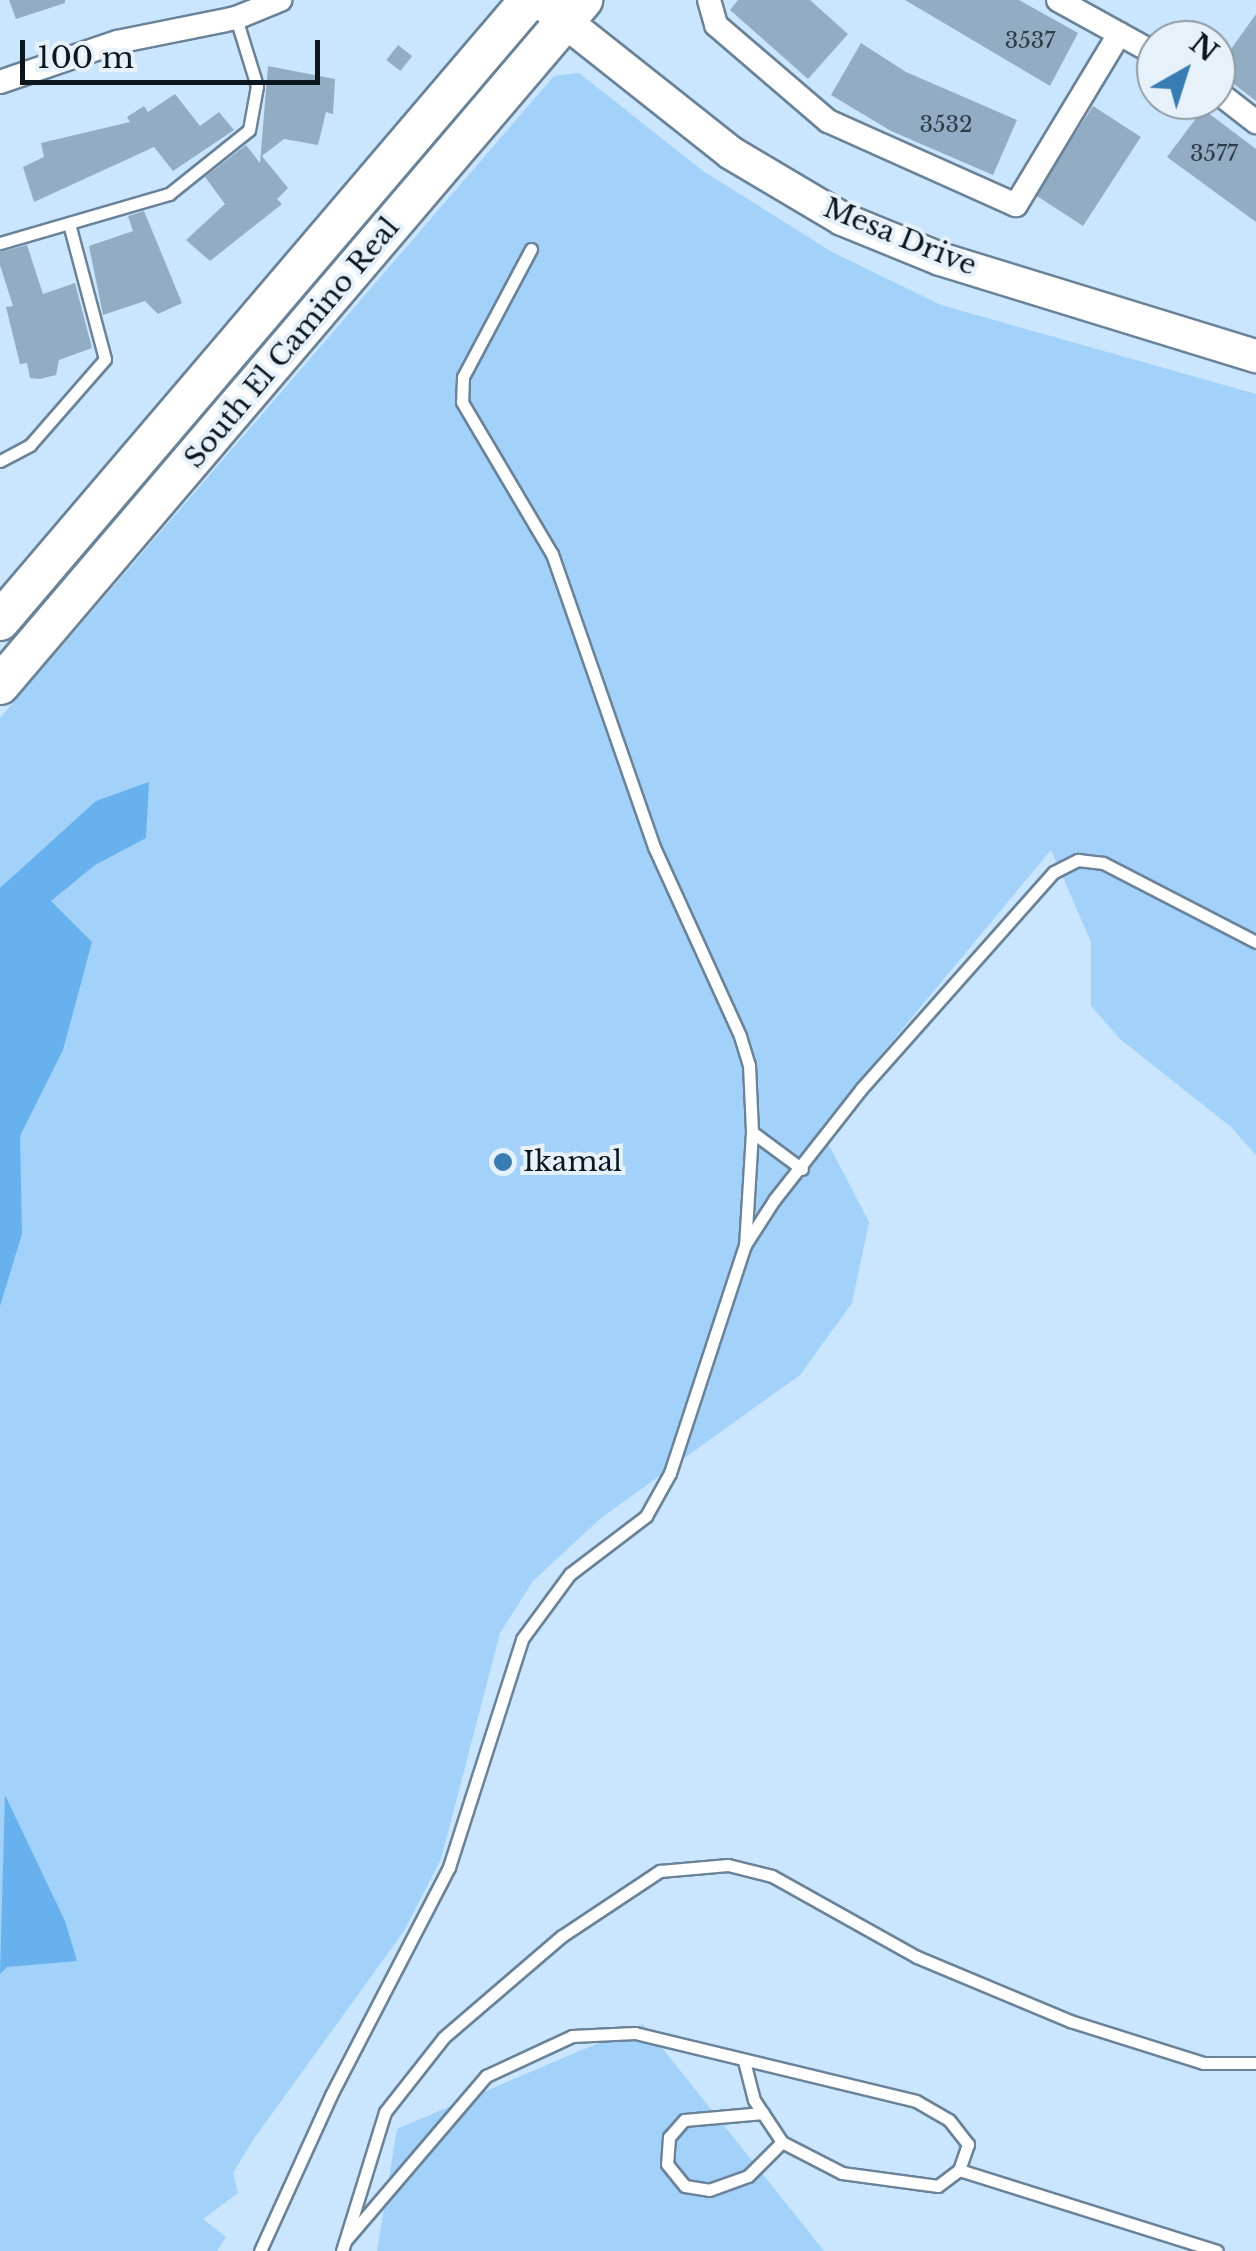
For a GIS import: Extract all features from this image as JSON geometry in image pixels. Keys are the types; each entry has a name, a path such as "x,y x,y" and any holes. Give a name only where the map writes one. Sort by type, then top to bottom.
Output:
{"main road":[{"name":"South El Camino Real","path":"0,621 529,0"},
{"name":"South El Camino Real","path":"0,684 562,7"},
{"name":"Mesa Drive","path":"562,7 730,153 842,219 940,259 1256,356"}],"street":[{"path":"0,82 117,42 236,18 280,0"},
{"path":"709,0 710,19 828,121 1016,205 1119,34"},
{"path":"1058,0 1136,43"},
{"path":"1236,106 1256,122"}],"lane":[{"path":"0,242 169,194 249,130 258,86 236,18"},
{"path":"0,461 30,445 104,359 69,224"},
{"path":"260,2251 331,2094 450,1867 522,1639 570,1574 646,1516 670,1473 745,1244 752,1132 749,1065 740,1036 654,847 552,554 462,402 464,377 531,249"},
{"path":"745,1244 922,1020 1054,872 1078,860 1103,863 1256,942"},
{"path":"752,1132 802,1169"},
{"path":"342,2247 385,2112 444,2037 562,1936 660,1872 728,1866 772,1876 917,1957 1070,2021 1203,2063 1256,2063"},
{"path":"342,2247 486,2076 572,2036 635,2033 916,2101 948,2120 968,2144 959,2170 938,2186 896,2184 842,2173 782,2142 763,2113 744,2062"},
{"path":"763,2113 684,2120 669,2137 667,2164 684,2186 709,2190 748,2176 782,2142"},
{"path":"959,2170 1217,2251"}],"shaded area":[{"path":"579,73 703,171 832,252 941,305 1256,394 1256,1155 1231,1127 1120,1039 1091,1006 1091,942 1051,850 820,1128 869,1222 852,1303 800,1375 601,1518 533,1581 500,1633 441,1859 404,1931 253,2140 233,2173 238,2193 203,2219 226,2237 217,2251 0,2251 0,718 554,76"},
{"path":"149,782 146,838 95,865 51,901 92,942 63,1050 20,1136 22,1234 0,1306 0,888 96,801"},
{"path":"5,1795 65,1921 77,1961 7,1967 0,1974"},
{"path":"643,2024 824,2251 377,2251 397,2129"}],"building":[{"path":"9,0 65,0 65,3 16,19"},
{"path":"738,0 810,0 848,34 808,79 730,10"},
{"path":"905,0 1019,0 1078,33 1050,86"},
{"path":"1256,14 1256,101 1236,86 1236,42"},
{"path":"861,43 906,72 1017,120 993,175 891,131 831,95"},
{"path":"398,45 412,56 400,71 386,60"},
{"path":"268,66 335,79 333,114 326,112 318,145 284,139 262,156 288,188 277,199 282,204 210,261 186,240 225,204 205,177 246,145 260,163"},
{"path":"175,94 200,126 219,112 234,130 173,171 154,147 34,202 23,167 44,157 41,143 130,122 127,117 144,106 148,112"},
{"path":"1093,106 1141,137 1083,226 1035,195"},
{"path":"1195,120 1218,120 1256,149 1256,222 1167,157"},
{"path":"144,211 182,303 158,314 145,301 103,315 89,246 133,231 128,216"},
{"path":"27,245 43,294 75,283 92,348 59,360 56,375 40,379 30,378 27,363 20,364 6,307 13,306 0,265 0,252"}],"place":[{"name":"Ikamal","path":"503,1162"}]}
